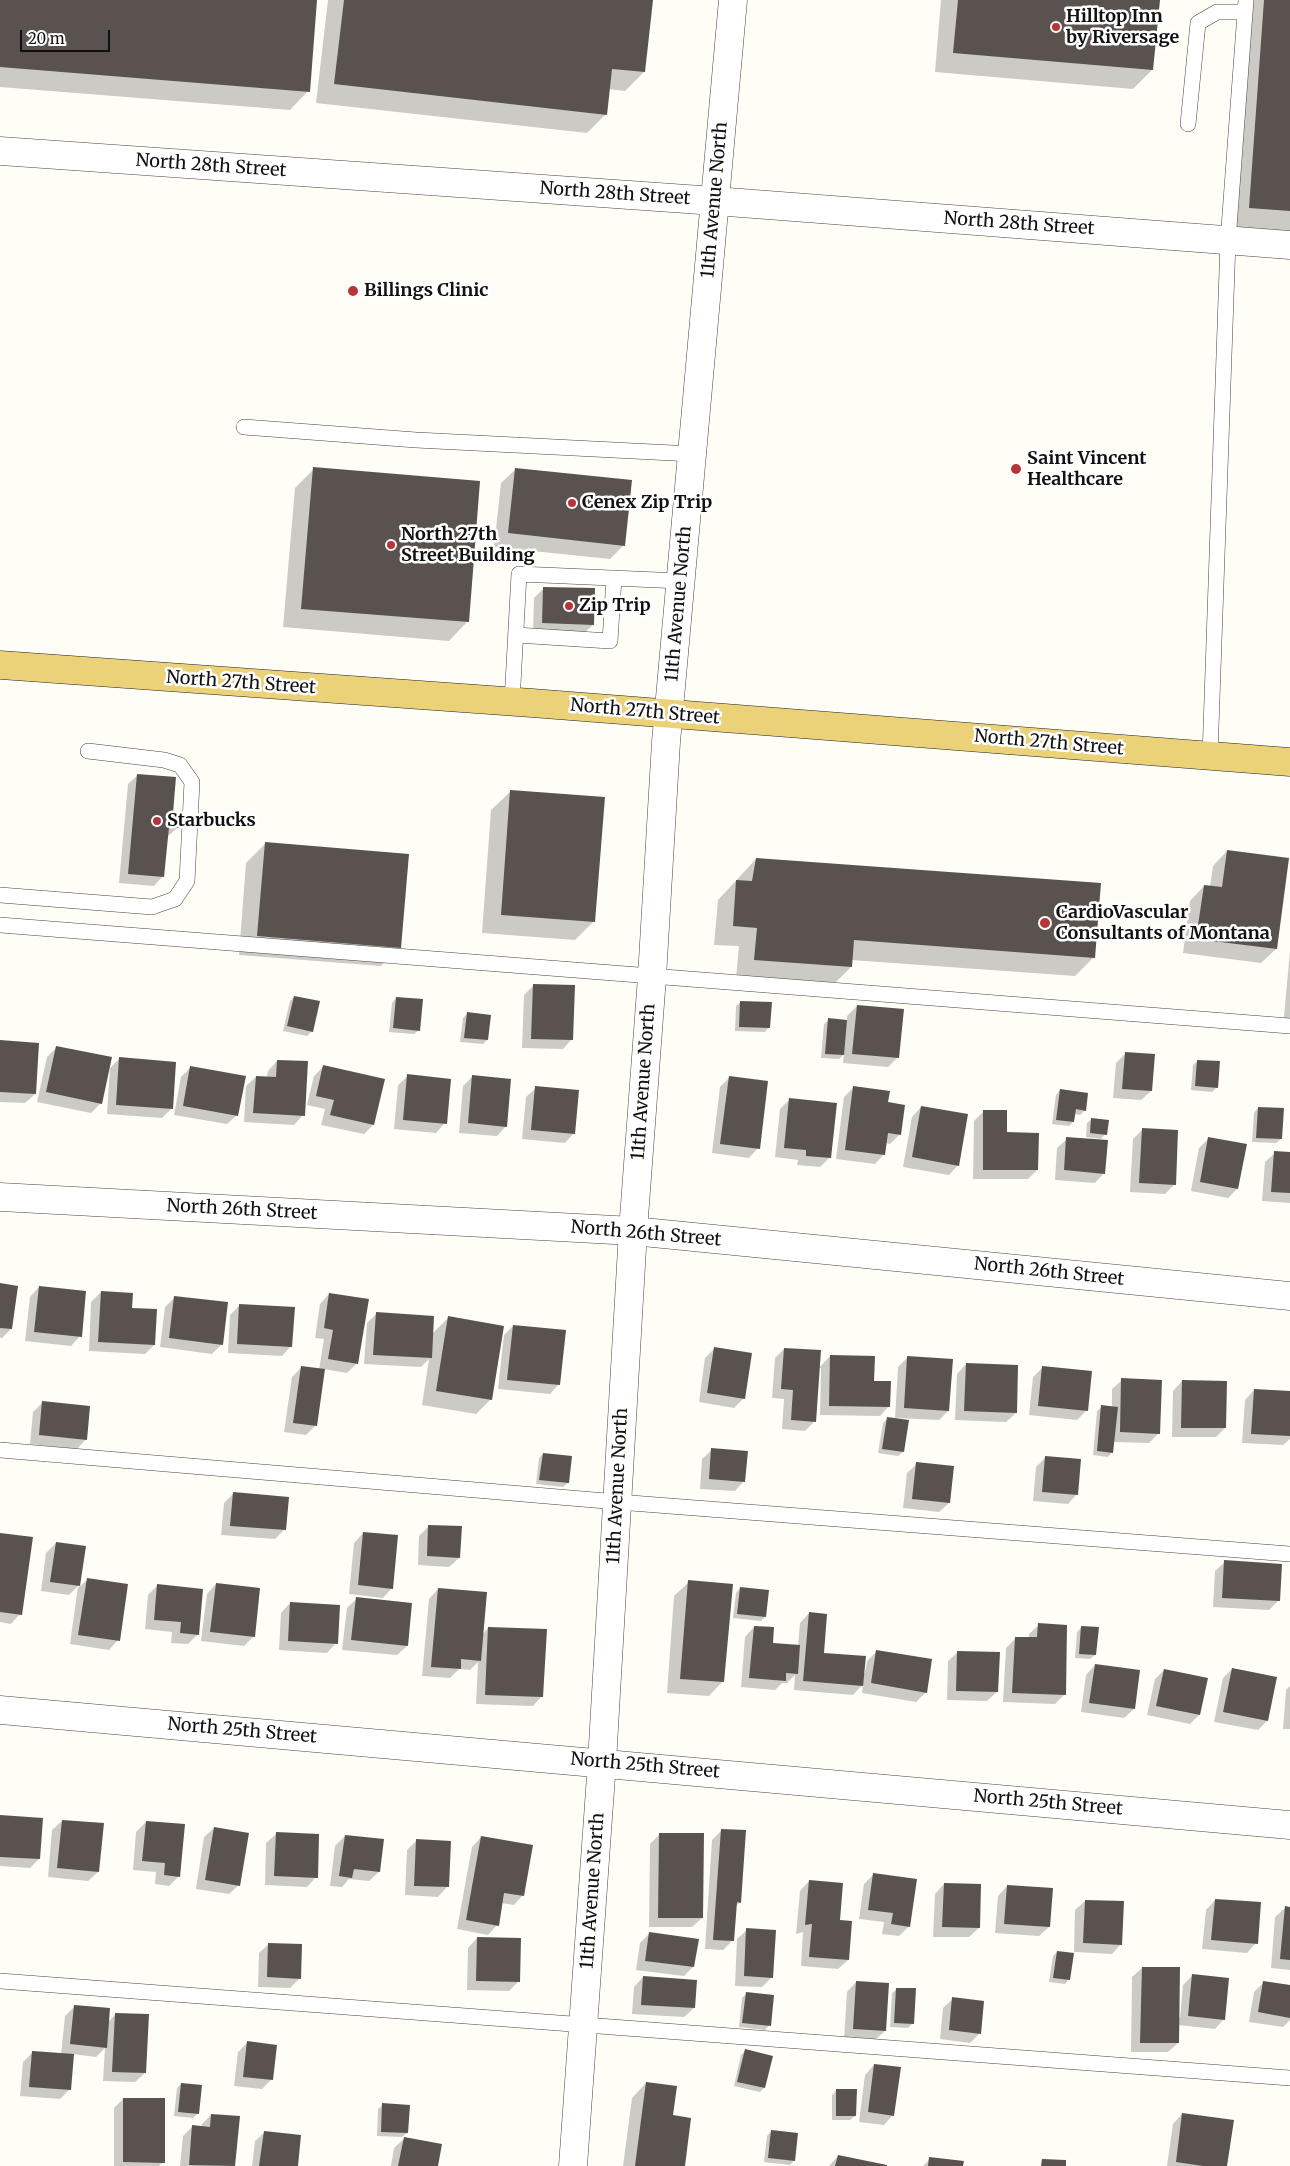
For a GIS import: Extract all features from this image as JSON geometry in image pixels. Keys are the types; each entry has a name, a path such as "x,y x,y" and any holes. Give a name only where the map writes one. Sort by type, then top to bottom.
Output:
{"main road":[{"name":"North 27th Street","path":"0,665 1290,762"}],"street":[{"name":"11th Avenue North","path":"573,2166 602,1762 633,1231 652,977 666,742 733,0"},
{"name":"North 28th Street","path":"0,151 715,201 1290,245"},
{"name":"North 26th Street","path":"0,1197 633,1231 1290,1296"},
{"name":"North 25th Street","path":"0,1710 602,1762 1290,1825"}],"lane":[{"path":"1188,124 1198,23 1217,12 1245,6 1228,241 1210,756"},
{"path":"244,427 426,440 693,454"},
{"path":"512,702 519,574 681,581"},
{"path":"516,635 610,641 614,578"},
{"path":"0,895 152,907 175,899 187,881 192,782 180,765 164,760 88,751"},
{"path":"0,925 1290,1026"},
{"path":"0,1450 618,1502 1290,1554"},
{"path":"0,1981 1290,2078"}],"building":[{"path":"0,0 317,0 310,92 0,67"},
{"path":"344,0 653,0 645,72 612,69 607,115 334,84"},
{"name":"Hilltop Inn by Riversage","path":"958,0 1160,0 1153,70 953,53"},
{"path":"1264,0 1290,0 1290,211 1249,208"},
{"name":"North 27th Street Building","path":"313,467 480,481 469,622 301,609"},
{"name":"North 27th Street Building","path":"515,468 632,480 625,546 508,533"},
{"name":"Zip Trip","path":"543,587 595,588 594,625 542,623"},
{"name":"Starbucks","path":"137,774 176,777 173,813 181,814 179,828 169,827 164,877 128,874"},
{"path":"510,790 605,797 595,922 501,915"},
{"path":"265,842 409,854 401,948 257,936"},
{"path":"1227,850 1289,858 1277,949 1196,939 1204,885 1222,887"},
{"path":"756,858 1101,883 1095,958 854,940 852,967 754,960 757,928 733,926 736,880 752,881"},
{"path":"533,984 575,985 573,1040 531,1039"},
{"path":"294,996 320,1001 313,1032 287,1026"},
{"path":"396,997 423,999 420,1031 393,1028"},
{"path":"740,1001 772,1002 770,1028 739,1027"},
{"path":"857,1005 904,1009 899,1058 852,1054"},
{"path":"467,1012 491,1015 488,1040 464,1038"},
{"path":"828,1018 847,1020 844,1055 825,1054"},
{"path":"0,1040 39,1043 36,1094 0,1092"},
{"path":"56,1046 112,1057 102,1104 46,1092"},
{"path":"1125,1052 1155,1054 1152,1091 1122,1089"},
{"path":"119,1057 176,1062 173,1109 116,1105"},
{"path":"277,1060 308,1061 305,1116 253,1113 256,1076 276,1077"},
{"path":"1197,1060 1220,1061 1218,1088 1195,1086"},
{"path":"323,1065 385,1079 374,1125 330,1115 334,1100 316,1096"},
{"path":"190,1066 246,1076 238,1116 183,1106"},
{"path":"407,1074 451,1079 447,1124 403,1120"},
{"path":"472,1075 511,1079 507,1127 468,1123"},
{"path":"729,1076 768,1081 760,1149 720,1144"},
{"path":"535,1086 579,1090 575,1134 531,1130"},
{"path":"853,1086 890,1091 888,1102 905,1105 901,1135 888,1133 885,1155 845,1150"},
{"path":"1060,1089 1088,1093 1086,1111 1076,1109 1074,1122 1056,1120"},
{"path":"789,1098 837,1103 831,1158 806,1156 806,1150 784,1148"},
{"path":"921,1106 968,1114 959,1166 912,1157"},
{"path":"1258,1107 1284,1108 1282,1139 1256,1138"},
{"path":"983,1110 1007,1110 1007,1132 1039,1133 1038,1170 983,1170"},
{"path":"1091,1118 1109,1120 1107,1135 1090,1133"},
{"path":"1142,1128 1178,1130 1176,1185 1139,1183"},
{"path":"1066,1137 1108,1140 1105,1174 1064,1170"},
{"path":"1208,1137 1247,1144 1238,1189 1200,1182"},
{"path":"1274,1151 1290,1152 1290,1193 1271,1192"},
{"path":"0,1283 18,1286 12,1329 0,1328"},
{"path":"39,1286 86,1291 82,1337 34,1332"},
{"path":"101,1291 133,1293 132,1308 157,1309 155,1345 98,1342"},
{"path":"329,1293 369,1299 358,1364 328,1359 333,1330 324,1328"},
{"path":"174,1296 228,1302 223,1345 169,1338"},
{"path":"239,1304 295,1307 292,1347 237,1344"},
{"path":"376,1312 434,1316 432,1358 373,1355"},
{"path":"448,1316 504,1326 492,1400 436,1391"},
{"path":"513,1325 566,1330 560,1385 507,1380"},
{"path":"714,1347 752,1353 745,1399 707,1393"},
{"path":"784,1348 821,1350 816,1422 791,1420 793,1390 781,1389"},
{"path":"830,1355 875,1356 874,1381 891,1381 890,1407 829,1406"},
{"path":"907,1356 953,1359 949,1411 904,1408"},
{"path":"966,1363 1018,1365 1017,1413 964,1411"},
{"path":"301,1366 325,1369 317,1426 293,1423"},
{"path":"1042,1366 1092,1371 1088,1411 1038,1406"},
{"path":"1121,1378 1162,1380 1160,1434 1120,1432"},
{"path":"1182,1380 1227,1381 1226,1428 1181,1428"},
{"path":"1254,1389 1290,1391 1290,1436 1251,1434"},
{"path":"42,1401 90,1406 87,1440 39,1435"},
{"path":"1101,1405 1118,1407 1113,1453 1097,1451"},
{"path":"887,1417 909,1420 904,1452 882,1449"},
{"path":"711,1448 748,1451 745,1482 709,1479"},
{"path":"543,1453 572,1456 569,1483 539,1480"},
{"path":"1045,1456 1081,1459 1078,1495 1042,1492"},
{"path":"916,1462 954,1466 950,1503 912,1499"},
{"path":"233,1492 289,1497 286,1530 230,1526"},
{"path":"428,1525 462,1526 460,1558 427,1556"},
{"path":"363,1532 398,1535 393,1589 358,1585"},
{"path":"0,1533 33,1537 22,1615 0,1612"},
{"path":"56,1542 86,1546 80,1586 50,1582"},
{"path":"1224,1560 1282,1564 1280,1601 1222,1598"},
{"path":"87,1578 128,1584 120,1641 78,1635"},
{"path":"688,1580 733,1584 724,1682 680,1679"},
{"path":"216,1583 260,1588 255,1637 210,1632"},
{"path":"157,1584 203,1589 199,1635 180,1633 181,1622 154,1620"},
{"path":"740,1587 769,1590 766,1617 737,1614"},
{"path":"438,1588 487,1592 481,1661 461,1659 461,1669 431,1667"},
{"path":"356,1597 412,1603 408,1646 351,1640"},
{"path":"290,1602 340,1605 338,1644 288,1641"},
{"path":"809,1612 827,1614 824,1653 866,1656 863,1686 803,1681"},
{"path":"1038,1623 1067,1625 1066,1695 1012,1693 1015,1637 1037,1637"},
{"path":"754,1626 774,1627 773,1643 800,1645 798,1674 786,1673 786,1681 749,1678"},
{"path":"1081,1626 1099,1627 1096,1655 1079,1654"},
{"path":"488,1627 547,1629 543,1697 485,1695"},
{"path":"876,1650 932,1659 927,1693 871,1683"},
{"path":"957,1651 1000,1652 998,1692 956,1691"},
{"path":"1095,1664 1140,1670 1135,1709 1089,1703"},
{"path":"1232,1668 1277,1677 1268,1721 1223,1712"},
{"path":"1164,1669 1208,1678 1200,1715 1156,1706"},
{"path":"0,1815 43,1818 40,1859 0,1857"},
{"path":"62,1820 104,1823 99,1872 57,1868"},
{"path":"146,1821 185,1824 180,1877 164,1875 165,1863 142,1861"},
{"path":"214,1827 249,1833 240,1886 205,1880"},
{"path":"721,1829 746,1830 741,1903 737,1902 734,1941 713,1940"},
{"path":"276,1832 319,1834 318,1878 274,1876"},
{"path":"659,1833 704,1833 703,1918 658,1918"},
{"path":"345,1835 384,1839 380,1872 354,1869 352,1878 339,1876"},
{"path":"481,1836 533,1845 524,1896 504,1893 499,1926 466,1920"},
{"path":"416,1839 451,1841 449,1887 414,1886"},
{"path":"873,1873 917,1879 910,1927 891,1924 893,1913 868,1910"},
{"path":"809,1880 843,1883 840,1920 852,1921 849,1960 809,1957 812,1924 805,1925"},
{"path":"944,1883 981,1884 980,1928 942,1927"},
{"path":"1007,1885 1053,1888 1050,1927 1004,1924"},
{"path":"1215,1899 1261,1902 1258,1944 1211,1940"},
{"path":"1085,1900 1124,1901 1122,1945 1083,1943"},
{"path":"1285,1906 1290,1907 1290,1960 1280,1959"},
{"path":"746,1928 776,1930 773,1978 744,1976"},
{"path":"649,1932 699,1939 694,1967 645,1961"},
{"path":"477,1937 521,1938 520,1982 476,1981"},
{"path":"268,1943 302,1944 301,1979 267,1977"},
{"path":"1057,1951 1074,1953 1070,1980 1053,1978"},
{"path":"1142,1967 1180,1967 1179,2043 1140,2043"},
{"path":"1192,1974 1229,1978 1225,2020 1188,2016"},
{"path":"643,1976 697,1980 695,2008 641,2005"},
{"path":"856,1981 889,1983 886,2031 853,2029"},
{"path":"1263,1981 1290,1985 1290,2018 1258,2012"},
{"path":"896,1988 916,1988 914,2024 894,2023"},
{"path":"746,1992 774,1995 771,2026 742,2023"},
{"path":"952,1997 984,2001 981,2034 949,2030"},
{"path":"74,2005 110,2008 107,2048 70,2044"},
{"path":"115,2013 149,2014 146,2073 112,2072"},
{"path":"247,2041 277,2045 273,2080 243,2077"},
{"path":"745,2049 773,2056 765,2088 737,2082"},
{"path":"32,2051 74,2054 71,2090 29,2087"},
{"path":"874,2064 901,2067 894,2116 868,2112"},
{"path":"646,2082 677,2086 673,2115 691,2118 685,2166 635,2166"},
{"path":"181,2083 202,2085 199,2114 178,2112"},
{"path":"836,2089 857,2089 856,2116 836,2116"},
{"path":"123,2098 165,2098 165,2163 123,2162"},
{"path":"382,2103 410,2105 408,2133 381,2132"},
{"path":"1182,2113 1234,2120 1227,2166 1203,2166 1176,2162"},
{"path":"211,2114 240,2116 235,2166 189,2165 192,2125 210,2127"},
{"path":"771,2130 798,2133 795,2161 768,2158"},
{"path":"264,2131 301,2135 298,2166 259,2166"},
{"path":"404,2137 442,2144 438,2166 398,2166"},
{"path":"838,2155 887,2165 887,2166 835,2166"},
{"path":"929,2157 964,2161 963,2166 928,2166"},
{"path":"1042,2159 1066,2160 1066,2166 1041,2166"}],"place":[{"name":"Hilltop Inn by Riversage","path":"1056,27"},
{"name":"Billings Clinic","path":"353,291"},
{"name":"Saint Vincent Healthcare","path":"1016,469"},
{"name":"Cenex Zip Trip","path":"572,503"},
{"name":"North 27th Street Building","path":"391,545"},
{"name":"Zip Trip","path":"569,606"},
{"name":"Starbucks","path":"157,821"},
{"name":"CardioVascular Consultants of Montana","path":"1045,923"}]}
